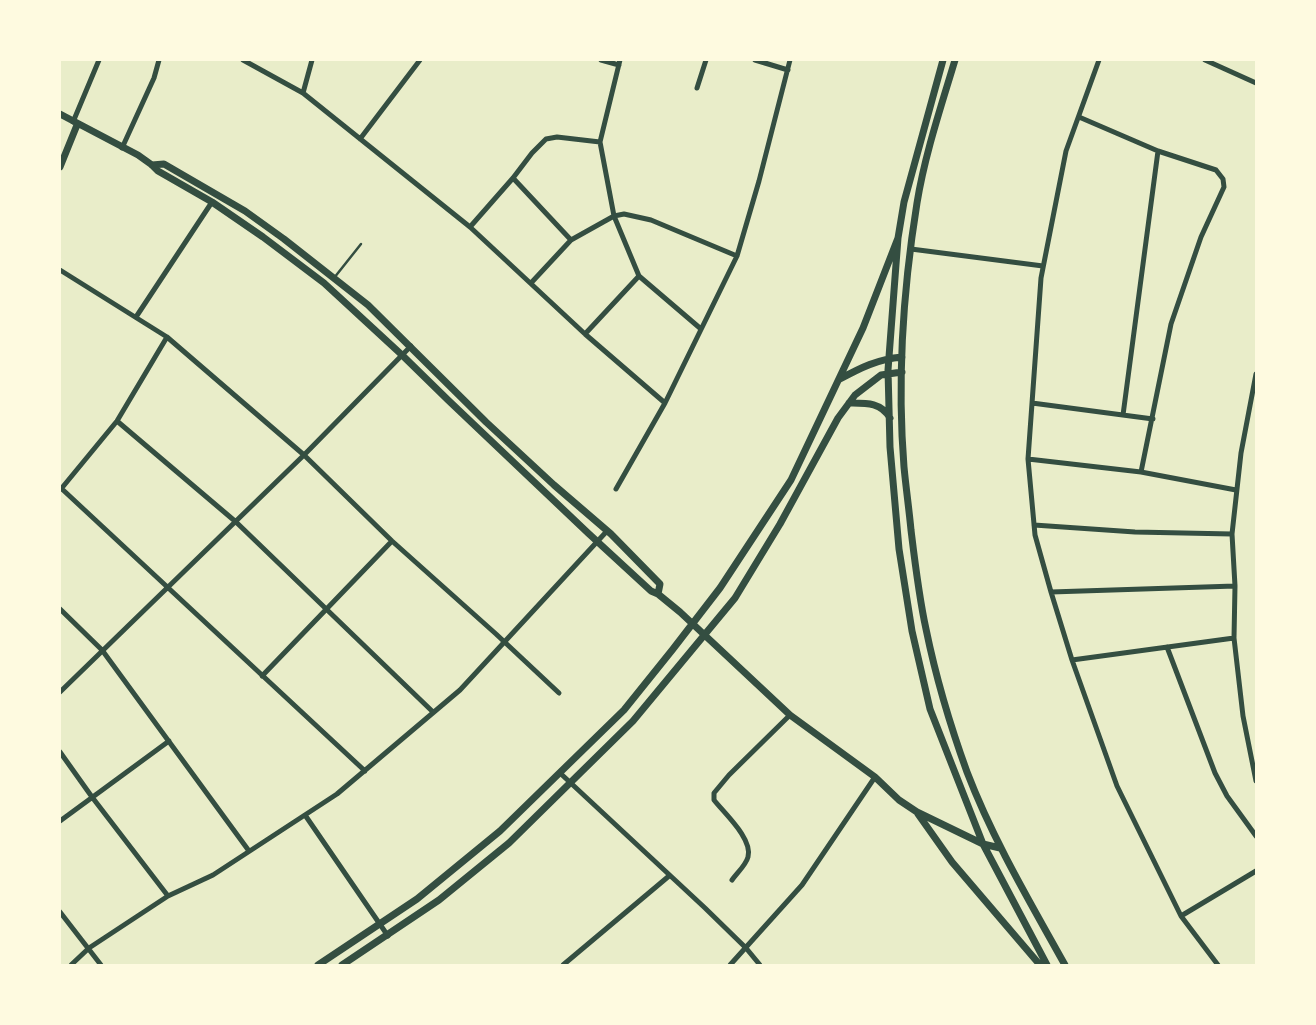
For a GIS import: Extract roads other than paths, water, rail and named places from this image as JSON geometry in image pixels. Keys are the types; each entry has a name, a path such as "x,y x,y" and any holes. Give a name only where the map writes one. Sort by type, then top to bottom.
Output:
{"street":[{"path":"60,167 99,60"},
{"path":"122,148 159,60"},
{"path":"243,60 303,93 470,227 585,334 665,403"},
{"path":"303,93 312,60"},
{"path":"360,139 420,60"},
{"path":"601,60 620,62 600,142 614,216 639,276 701,329"},
{"path":"697,88 706,60"},
{"path":"755,60 788,70"},
{"path":"616,489 665,403 737,256 790,60"},
{"path":"943,60 904,202 898,238 888,373 890,447 899,549 912,631 930,709 983,844 1047,965"},
{"path":"954,60 936,122 918,201 911,249 902,340 904,467 925,627 942,696 963,760 1000,848 1065,965"},
{"path":"1099,60 1066,150 1041,278 1028,459 1035,535 1072,660 1117,786 1181,916 1218,965"},
{"path":"1205,60 1256,83"},
{"path":"60,114 152,165 164,164 324,283 598,542 651,591 659,594 790,715 875,777 916,812 983,844 1000,848"},
{"path":"1079,117 1158,151 1216,170 1223,179 1224,187 1201,237 1171,324 1140,472"},
{"path":"470,227 546,139 557,137 600,142"},
{"path":"1123,415 1158,151"},
{"path":"513,178 571,240"},
{"path":"200,190 245,211 368,305 506,440 607,531 660,584 659,594"},
{"path":"136,317 212,202"},
{"path":"531,283 571,240 614,216 624,214 651,220 737,256"},
{"path":"318,965 417,899 500,831 624,710 720,589 790,480 863,328 898,238"},
{"path":"911,249 1043,266"},
{"path":"60,270 167,337 304,455 392,541 559,694"},
{"path":"585,334 639,276"},
{"path":"167,337 117,421 61,490 365,771"},
{"path":"60,692 304,455 411,346"},
{"path":"839,380 862,367 888,358 902,358"},
{"path":"342,965 439,900 509,843 633,721 735,598 780,524 838,418 855,395 881,375 902,372"},
{"path":"1256,374 1241,453 1232,534 1234,638 1243,716 1256,781"},
{"path":"849,403 876,405 886,412 890,419"},
{"path":"1032,403 1153,419"},
{"path":"117,421 236,522 433,712"},
{"path":"1028,459 1140,472 1236,490"},
{"path":"1034,525 1135,533 1232,534"},
{"path":"71,965 89,948 168,896 213,875 337,794 460,690 607,531"},
{"path":"262,676 392,541"},
{"path":"1051,592 1234,586"},
{"path":"60,609 102,650 249,851"},
{"path":"1072,660 1234,638"},
{"path":"1167,647 1215,773 1227,796 1256,836"},
{"path":"732,880 748,859 749,847 742,834 714,800 714,793 790,715"},
{"path":"60,821 169,741"},
{"path":"60,752 168,896"},
{"path":"560,773 746,948 760,965"},
{"path":"730,965 802,885 875,777"},
{"path":"916,812 952,862 1040,965"},
{"path":"305,815 388,936"},
{"path":"1181,916 1256,871"},
{"path":"563,965 669,876"},
{"path":"60,912 101,965"}],"lane":[{"path":"334,278 361,244"}]}
